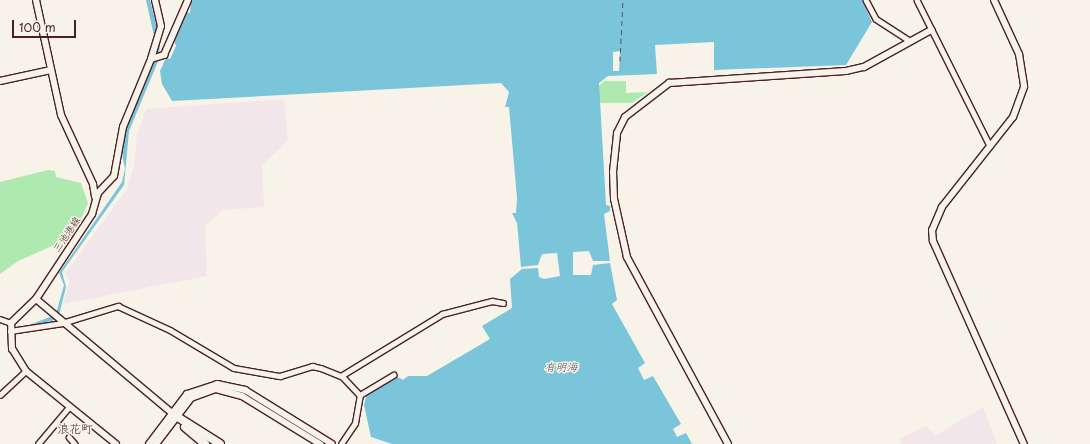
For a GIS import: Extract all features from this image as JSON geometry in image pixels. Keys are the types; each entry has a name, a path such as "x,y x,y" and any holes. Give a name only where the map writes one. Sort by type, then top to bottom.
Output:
{"highway":[{"path":"173,414 205,444"},
{"path":"173,414 220,444"}],"street":[{"path":"36,0 65,128 93,184 94,201"},
{"path":"155,0 161,26 156,57"},
{"name":"三池港線","path":"11,323 36,299 92,214 94,201 114,176 123,126 156,57 188,0"},
{"path":"866,0 876,19 910,41"},
{"path":"917,0 990,146"},
{"path":"994,0 1019,54 1024,87 1018,109 942,207 934,222 933,241 1024,444"},
{"path":"728,444 627,257 614,199 617,133 631,110 668,83 846,71 864,67 931,30"},
{"path":"0,81 51,70"},
{"path":"36,299 62,323 173,414"},
{"path":"341,376 442,314 492,301 503,303"},
{"path":"10,331 62,323 118,306 170,330 234,368 280,376 312,366 341,376 360,395"},
{"path":"0,319 11,323 10,331 12,349 26,371 116,444"},
{"path":"0,395 26,371"},
{"path":"341,444 355,423 360,395 393,375"},
{"path":"149,444 173,414 197,388 227,384 245,390 332,444"},
{"path":"158,443 173,414 199,393 225,390 242,396 320,444"},
{"path":"38,444 69,407"},
{"path":"69,437 75,444"}],"shaded area":[{"path":"284,99 288,141 262,165 264,207 223,210 205,226 207,276 63,304 70,281 65,274 127,189 134,166 137,135 146,109"},
{"path":"983,407 997,444 901,444 900,439 926,426 936,435"}],"green space":[{"path":"604,81 626,81 626,93 648,92 632,103 599,103 598,87"},
{"path":"48,170 55,171 56,177 81,183 88,203 83,215 61,249 52,246 18,261 0,274 0,182"}],"water":[{"path":"146,0 150,0 160,40 159,59 129,131 124,185 62,272 66,287 59,315 52,321 21,328 50,317 57,310 64,285 59,273 122,182 125,169 121,148 126,128 155,60 157,49"},
{"name":"有明海","path":"191,0 862,0 872,22 846,65 714,70 714,42 655,45 657,74 608,76 599,83 606,205 610,206 610,211 604,214 610,261 593,261 589,251 573,252 573,275 591,275 593,265 610,263 617,300 612,304 645,363 638,368 644,380 653,376 681,424 673,429 677,437 686,433 692,444 392,444 371,437 364,405 367,393 396,376 403,380 408,376 427,376 490,339 482,326 512,308 510,279 522,269 538,268 539,277 544,279 560,276 557,253 542,254 538,265 521,267 517,223 512,213 516,213 517,198 509,107 505,107 509,92 501,83 172,101 162,84 160,71 166,58 170,59 176,46 173,38 186,12 190,13"}],"pier":[{"path":"620,51 619,71 613,71 613,52"}],"ferry route":[{"path":"620,61 623,0"}],"district":[{"name":"浪花町","path":"75,429"}]}
